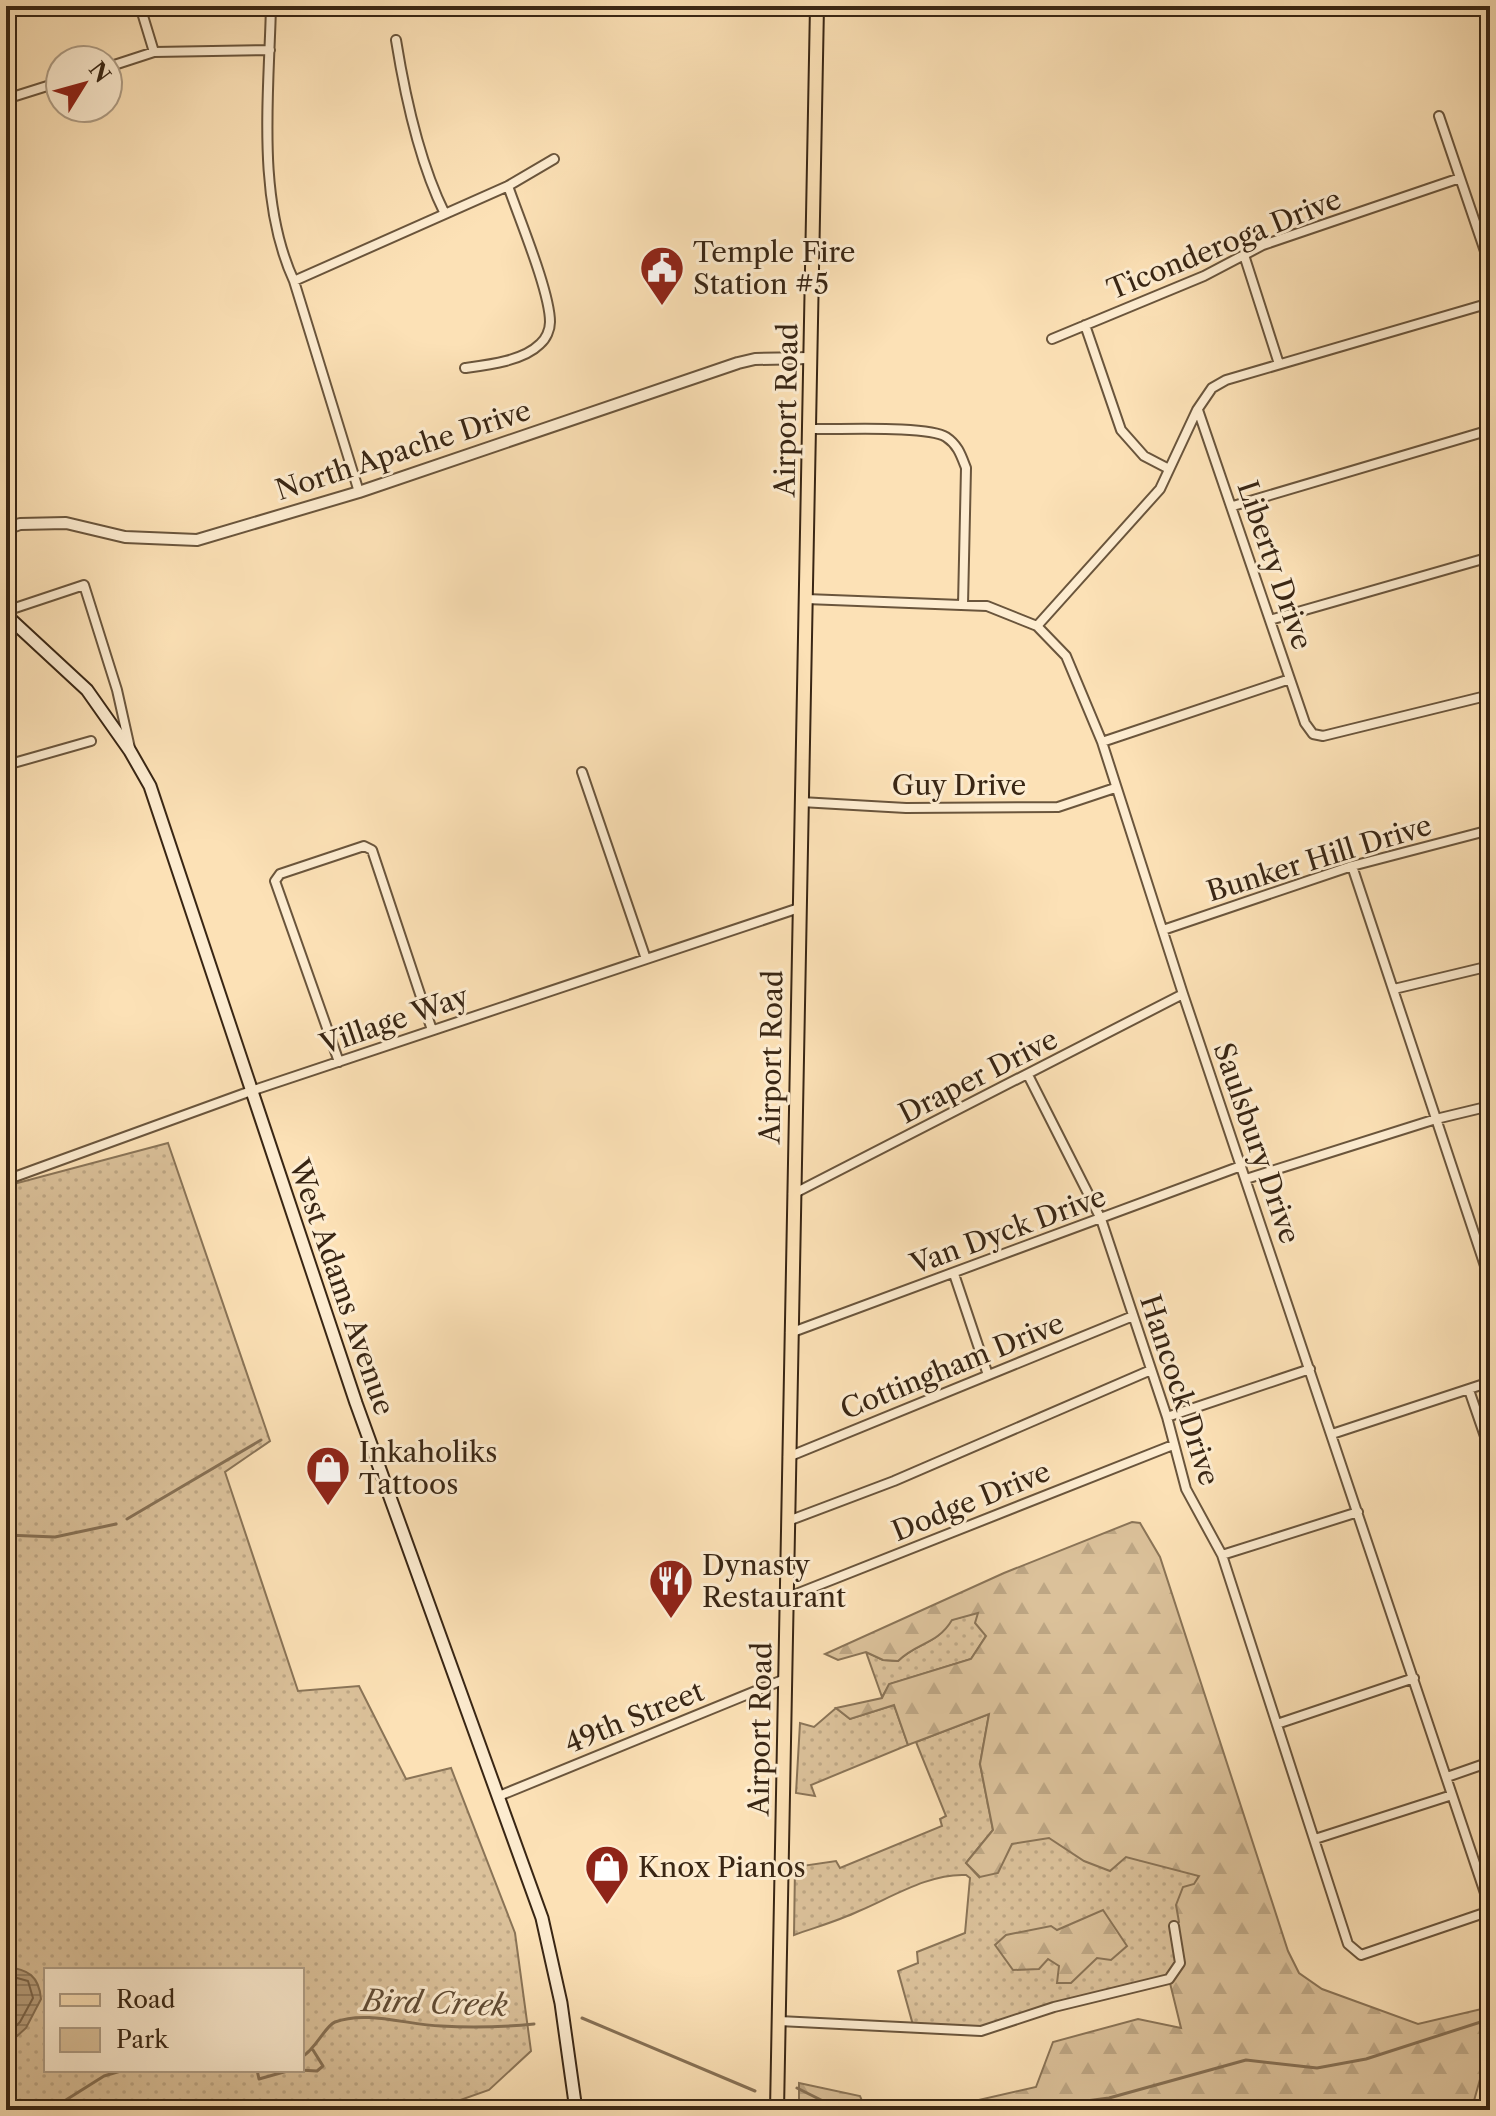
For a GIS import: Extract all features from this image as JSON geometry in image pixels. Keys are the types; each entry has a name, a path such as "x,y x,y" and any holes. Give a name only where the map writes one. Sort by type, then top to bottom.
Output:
{"main road":[{"name":"Airport Road","path":"777,2110 789,1334 817,6"},
{"name":"West Adams Avenue","path":"6,613 87,690 130,751 150,786 356,1403 542,1918 563,2011 576,2110"}],"street":[{"path":"140,6 154,52"},
{"path":"271,6 270,179 283,257 294,281 359,492"},
{"path":"396,40 435,193 445,214"},
{"path":"124,62 154,52 270,50"},
{"path":"6,99 44,87"},
{"path":"1439,116 1490,266"},
{"path":"294,281 508,186 554,159"},
{"name":"Ticonderoga Drive","path":"1052,339 1204,276 1244,255 1460,178"},
{"path":"465,368 511,358 539,346 547,335 550,322 545,299 508,186"},
{"path":"1244,255 1279,364"},
{"path":"1037,626 1145,508 1212,388 1226,380 1490,303"},
{"path":"1085,325 1121,430 1144,456 1169,469"},
{"name":"North Apache Drive","path":"6,529 20,524 66,523 125,537 197,540 359,492 738,363 755,359 811,358"},
{"name":"Liberty Drive","path":"1197,410 1233,506 1305,723 1313,734 1323,736 1488,695"},
{"path":"810,429 924,430 944,435 959,449 966,468 963,605"},
{"path":"1233,506 1490,430"},
{"path":"1270,620 1490,557"},
{"path":"6,613 84,585 117,690 130,751"},
{"name":"Saulsbury Drive","path":"806,599 987,606 1037,626 1066,656 1102,742 1183,994 1490,1910"},
{"path":"1102,742 1290,679"},
{"path":"1488,695 1490,706"},
{"path":"10,764 91,741"},
{"path":"582,772 646,959"},
{"name":"Guy Drive","path":"801,802 906,808 1058,807 1115,788"},
{"name":"Bunker Hill Drive","path":"1163,930 1352,866 1490,830"},
{"path":"339,1062 275,881 280,874 364,846 372,850 432,1030"},
{"path":"1352,866 1490,1281"},
{"name":"Village Way","path":"6,1180 251,1091 799,908"},
{"path":"1394,989 1490,966"},
{"name":"Draper Drive","path":"792,1195 1183,994"},
{"name":"Hancock Drive","path":"1028,1075 1101,1219 1167,1417 1186,1489 1222,1555 1348,1944 1361,1955 1490,1910"},
{"path":"1246,1179 1436,1119 1490,1106"},
{"name":"Van Dyck Drive","path":"789,1334 1241,1166"},
{"path":"1479,1245 1490,1243"},
{"path":"954,1274 988,1375"},
{"name":"Cottingham Drive","path":"788,1458 1133,1316"},
{"path":"1167,1417 1310,1369"},
{"path":"788,1521 894,1481 1151,1370"},
{"path":"1332,1434 1490,1382"},
{"path":"1469,1390 1490,1451"},
{"name":"Dodge Drive","path":"786,1598 1173,1445"},
{"path":"1222,1555 1358,1512"},
{"path":"1277,1724 1414,1678"},
{"name":"49th Street","path":"499,1796 785,1679"},
{"path":"1447,1777 1490,1762"},
{"path":"1315,1839 1452,1795"},
{"path":"779,2021 981,2031 1054,2007 1169,1979 1180,1963 1174,1926"}],"green space":[{"path":"168,1143 270,1441 225,1472 298,1691 359,1686 406,1779 451,1768 515,1933 531,2051 489,2090 432,2110 6,2110 6,1186"},
{"path":"1132,1522 1140,1523 1160,1557 1288,1951 1299,1973 1322,1989 1418,2024 1490,2007 1490,2070 1482,2072 1472,2108 935,2110 1036,2087 1053,2042 1138,2019 1181,2028 1169,1979 1180,1963 1174,1926 1179,1922 1176,1905 1183,1887 1194,1884 1199,1876 1126,1857 1110,1871 1084,1861 1049,1838 1012,1844 998,1873 980,1877 966,1863 993,1830 980,1764 989,1714 908,1745 894,1705 850,1719 836,1708 882,1698 889,1684 971,1659 986,1636 975,1623 978,1613 952,1620 940,1634 898,1661 883,1660 866,1652 838,1660 825,1654 1004,1573"},
{"path":"978,1612 986,1636 971,1659 890,1684 882,1697 866,1652 883,1660 898,1661 933,1639 951,1620"},
{"path":"894,1705 908,1745 811,1785 815,1796 796,1793 800,1723 814,1727 836,1708 850,1719"},
{"path":"989,1714 980,1764 993,1829 1004,1791 1199,1876 1179,1922 1180,1963 1169,1979 1054,2007 981,2031 913,2025 898,1971 918,1963 917,1952 965,1933 970,1878 966,1875 925,1882 843,1918 794,1935 795,1867 836,1861 840,1868 942,1826 940,1819 946,1816 916,1742","holes":["992,1831 979,1877 966,1863"]},
{"path":"1103,1910 1127,1946 1111,1960 1097,1958 1071,1983 1057,1983 1059,1966 1048,1959 1039,1969 1013,1970 995,1945 1006,1935 1051,1926 1057,1930"},
{"path":"799,2083 860,2096 866,2110 799,2110"}],"water":[{"path":"6,1967 31,1975 38,1985 41,1999 26,2028 6,2046"}],"waterway":[{"path":"127,1519 261,1440"},
{"path":"6,1535 55,1537 116,1524"},
{"path":"6,1784 11,1783"},
{"name":"Bird Creek","path":"304,2055 331,2024 360,2017 464,2027 534,2024"},
{"name":"Bird Creek","path":"582,2018 755,2091"},
{"name":"Bird Creek","path":"1061,2110 1071,2103 1109,2098 1246,2060 1317,2068 1366,2059 1490,2019"},
{"path":"304,2070 317,2071 323,2066 313,2050"},
{"name":"Bird Creek","path":"50,2110 104,2076 117,2072"},
{"path":"257,2072 259,2079 284,2072"},
{"name":"Bird Creek","path":"797,2088 841,2110"}],"place":[{"name":"Temple Fire Station #5","path":"662,307"},
{"name":"Inkaholiks Tattoos","path":"328,1507"},
{"name":"Dynasty Restaurant","path":"671,1620"},
{"name":"Knox Pianos","path":"607,1906"}]}
